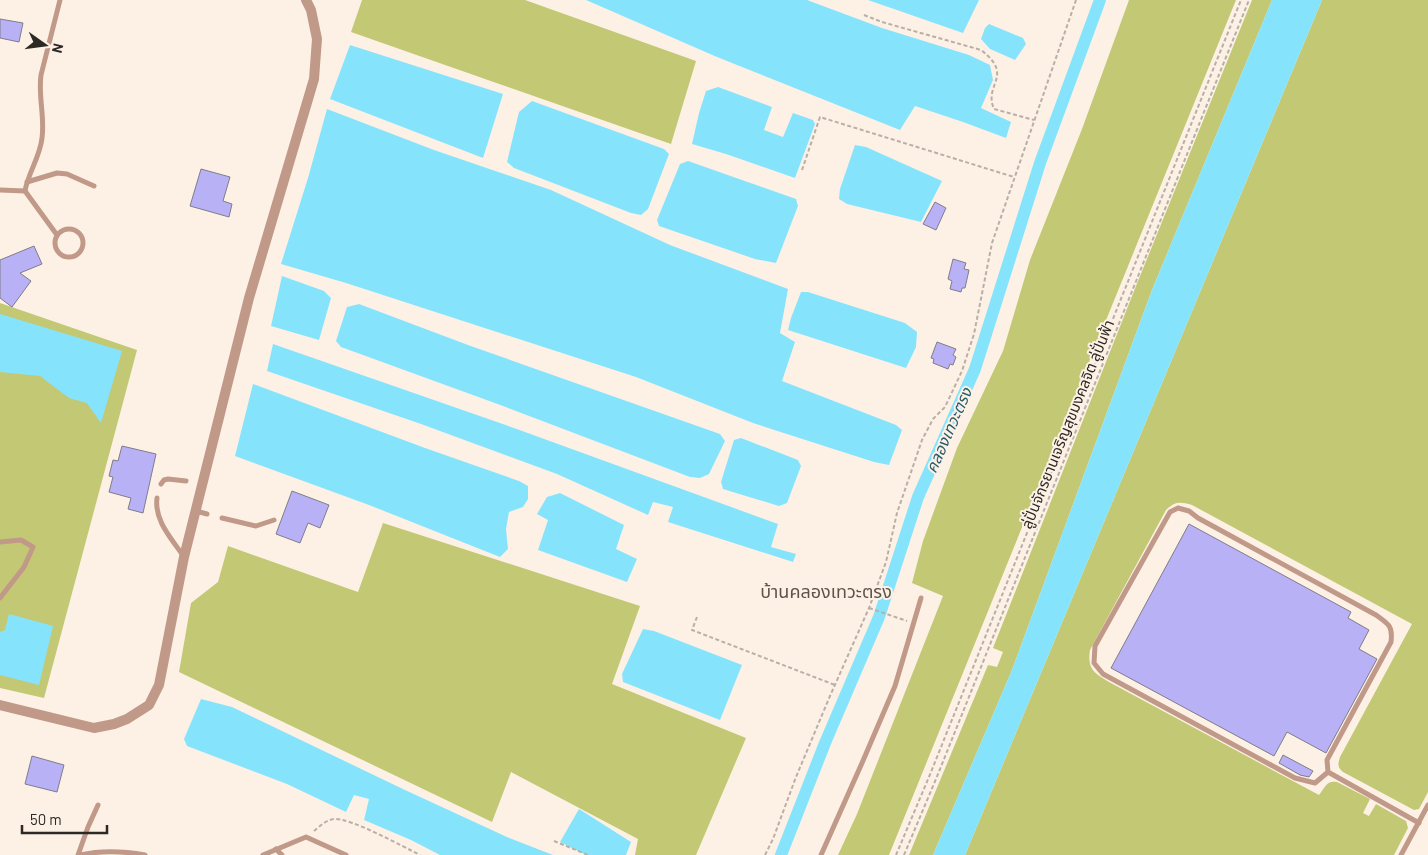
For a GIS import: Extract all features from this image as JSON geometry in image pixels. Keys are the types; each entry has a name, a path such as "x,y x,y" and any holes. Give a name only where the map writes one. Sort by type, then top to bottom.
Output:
{"street":[{"path":"0,705 94,728 127,719 149,705 159,685 184,558 249,298 314,79 317,39 306,0"}],"lane":[{"path":"58,235 25,191 42,140 43,114 40,84 60,0"},
{"path":"27,182 48,175 62,173 94,186"},
{"path":"0,190 25,191"},
{"path":"70,228 79,232 82,235 84,244 80,253 66,257 58,252 55,244 58,235 61,231 70,228"},
{"path":"161,484 164,480 168,479 186,481"},
{"path":"157,498 158,519 184,558"},
{"path":"1178,508 1189,511 1198,518 1376,615 1388,624 1392,631 1391,642 1327,760 1328,772 1315,783 1295,778 1103,674 1094,663 1095,646 1170,512 1178,508"},
{"path":"196,511 207,514"},
{"path":"222,518 256,526 274,520"},
{"path":"0,542 21,540 33,547 24,567 0,598"},
{"path":"821,855 862,764 894,686 922,598"},
{"path":"1328,772 1419,823"},
{"path":"98,805 88,827 79,855 115,851 145,855"},
{"path":"1401,855 1428,805"},
{"path":"263,855 306,837 346,855"},
{"path":"276,849 282,855"}],"path":[{"path":"766,855 835,685 869,608 886,562 897,513 922,440 933,419 945,406 962,371 974,334 992,243 1076,0"},
{"path":"896,855 1241,0"},
{"name":"ลู่ปั่นจักรยานเจริญสุขมงคลจิต ลู่ปั่นฟ้า","path":"904,855 940,770 1249,0"},
{"path":"864,15 882,22 981,50 989,56 998,72 992,95 994,109 1034,120"},
{"path":"802,170 820,117 1014,178"},
{"path":"869,608 900,619"},
{"path":"697,617 692,630 835,685"},
{"path":"306,837 334,818 354,824 420,855"},
{"path":"554,841 588,855"}],"green space":[{"path":"362,0 525,0 696,61 671,144 351,32"},
{"path":"1129,0 1236,0 889,855 838,855 857,814 943,596 912,583 923,541 957,448 1003,351 1030,260 1082,129"},
{"path":"1252,0 1272,0 1152,290 1012,670 933,855 909,855 988,665 997,667 1003,652 993,648 1136,286"},
{"path":"1322,0 1428,0 1428,792 1419,809 1414,810 1343,772 1338,765 1340,757 1412,624 1192,505 1178,503 1166,510 1090,650 1089,656 1093,670 1109,682 1319,795 1328,783 1337,782 1370,799 1363,813 1369,816 1376,804 1406,821 1408,828 1394,855 965,855"},
{"path":"0,303 137,350 44,698 0,688"},
{"path":"383,523 640,606 612,684 746,738 696,855 635,855 638,839 511,772 492,822 179,672 191,603 218,582 228,546 358,592"}],"water":[{"path":"586,0 807,0 882,28 969,55 990,65 993,80 981,108 1011,122 1006,138 915,106 900,130 717,57"},
{"path":"868,0 979,0 963,33"},
{"path":"1272,0 1322,0 965,855 933,855 1012,670 1152,290"},
{"path":"989,24 1023,38 1026,44 1015,60 990,49 981,39 985,28"},
{"path":"350,45 503,94 483,158 330,99"},
{"path":"718,87 772,107 764,130 783,137 793,113 813,120 815,124 795,178 692,144 706,91"},
{"path":"532,101 664,149 669,154 648,209 641,215 631,213 514,168 507,162 519,112"},
{"path":"327,109 434,150 551,190 670,245 788,289 780,333 795,342 782,381 896,425 902,430 889,465 874,462 753,423 636,377 346,283 281,264"},
{"path":"855,145 866,147 942,181 921,222 847,204 839,199 840,189"},
{"path":"688,161 796,199 798,206 776,263 755,259 659,226 657,220 680,164"},
{"path":"282,276 324,291 331,298 319,340 271,326"},
{"path":"801,292 808,292 905,323 917,332 916,347 906,368 788,330"},
{"path":"359,304 468,345 720,434 725,441 709,474 700,478 690,477 341,347 336,341 347,307"},
{"path":"0,314 122,351 101,423 87,403 69,398 40,376 0,372"},
{"path":"273,344 514,428 778,524 771,547 796,554 793,562 668,522 673,507 653,502 648,515 557,474 421,424 267,371"},
{"path":"253,384 519,481 528,486 528,499 523,507 509,512 506,529 508,549 500,557 369,505 235,456"},
{"path":"741,438 798,460 801,466 787,503 779,506 723,489 721,482 734,440"},
{"path":"560,493 624,525 616,549 637,559 627,582 538,550 548,520 537,514 547,497"},
{"path":"9,614 53,626 39,685 0,675 0,632 5,630"},
{"path":"643,629 654,631 742,665 720,720 623,682 622,674"},
{"path":"201,699 232,707 405,790 507,837 553,855 440,855 364,820 369,799 354,795 346,812 287,784 187,746 184,739"},
{"path":"579,809 631,842 626,855 586,855 560,842"}],"building":[{"path":"0,19 23,23 19,42 0,38"},
{"path":"201,169 230,177 223,201 232,204 229,217 190,206"},
{"path":"935,202 946,208 936,230 923,224"},
{"path":"34,246 42,264 20,273 31,281 12,307 0,298 0,260"},
{"path":"953,259 966,263 964,269 969,270 965,288 962,288 961,292 950,289 952,281 948,279"},
{"path":"937,342 956,349 953,355 956,357 953,365 950,364 948,369 933,363 934,359 931,358"},
{"path":"122,446 156,454 143,513 128,509 131,498 109,492 113,477 109,476 113,460 118,461"},
{"path":"292,491 329,505 320,528 308,523 300,543 276,534"},
{"path":"1189,524 1351,612 1348,618 1369,630 1359,649 1377,659 1326,753 1287,732 1274,756 1111,668"},
{"path":"1283,755 1313,771 1309,777 1300,775 1279,763"},
{"path":"32,756 64,765 57,792 25,784"}],"waterway":[{"name":"คลองเทวะตรง","path":"781,855 825,743 879,617 918,497 975,369 1040,163 1100,0"}],"district":[{"name":"บ้านคลองเทวะตรง","path":"826,591"}]}
